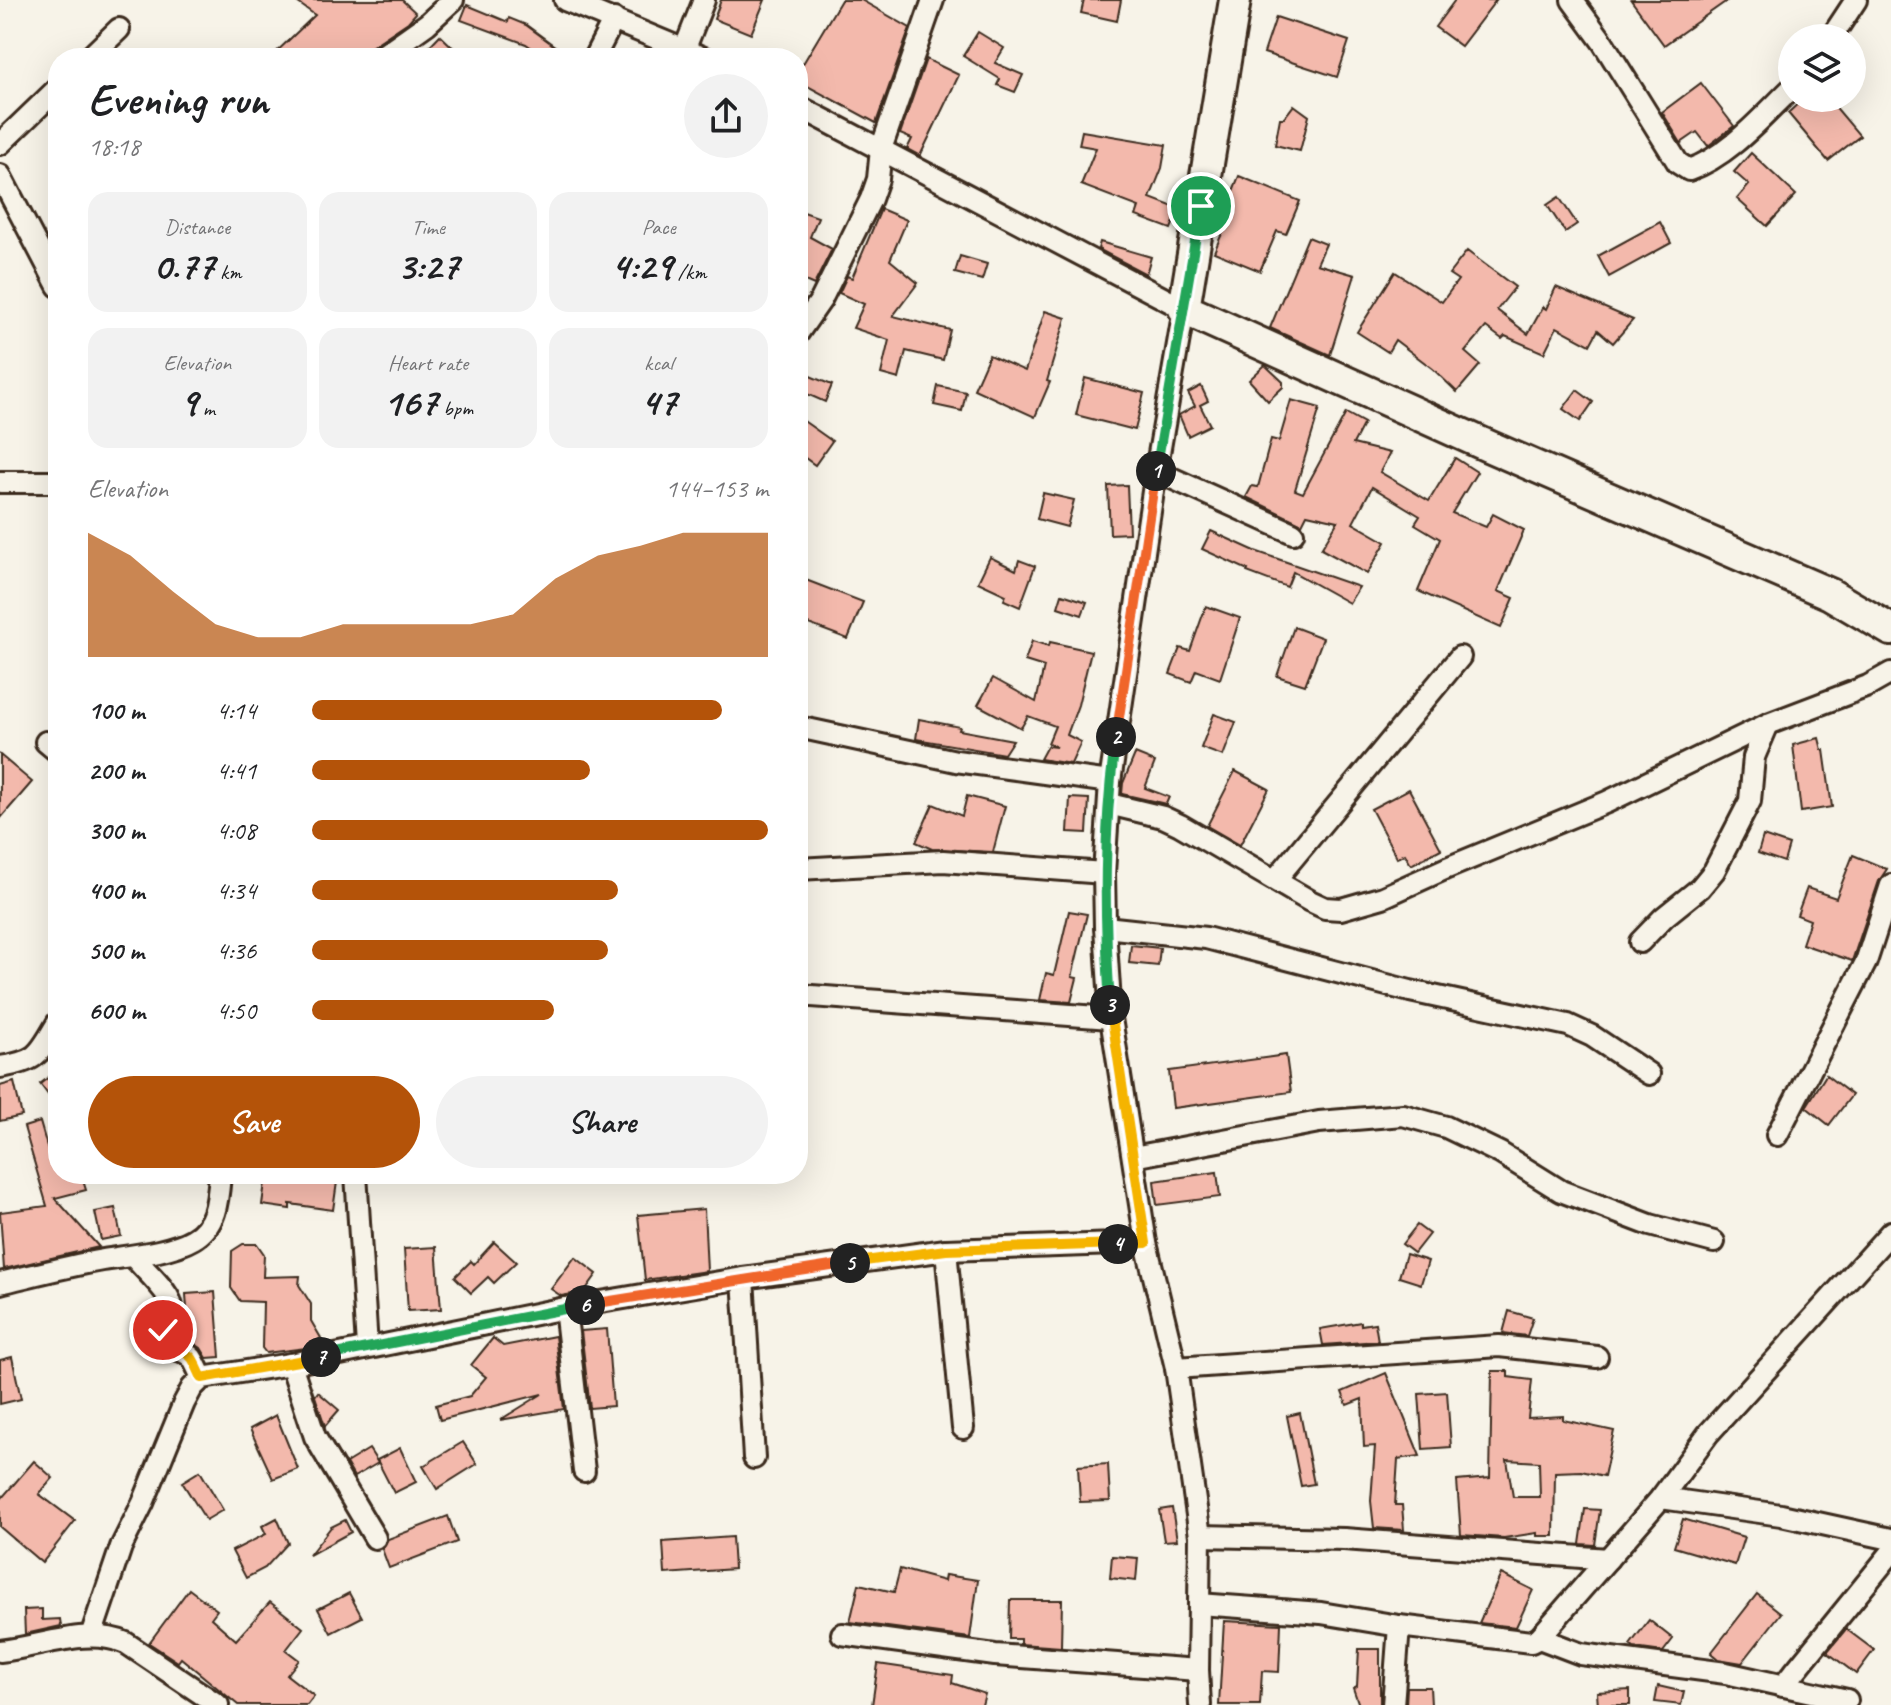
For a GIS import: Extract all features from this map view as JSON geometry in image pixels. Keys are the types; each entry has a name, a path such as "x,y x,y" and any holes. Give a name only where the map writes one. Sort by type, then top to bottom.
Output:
{"main road":[{"path":"1235,0 1184,309 1488,446 1830,594 1891,630"}],"street":[{"path":"393,48 427,24 453,0"},
{"path":"565,0 685,48 704,0"},
{"path":"808,319 821,300 871,199 878,179 881,149 933,0"},
{"path":"1572,0 1602,41 1678,163 1689,170 1702,165 1745,133 1778,101"},
{"path":"1840,24 1856,0"},
{"path":"599,48 614,19"},
{"path":"99,48 119,29"},
{"path":"0,144 48,98"},
{"path":"808,111 1184,309 1156,471 1110,782 1104,873 1111,1018 1146,1243 1176,1368 1200,1536 1200,1705"},
{"path":"0,175 48,266"},
{"path":"1156,471 1293,533"},
{"path":"0,482 48,482"},
{"path":"1275,880 1460,657"},
{"path":"1109,804 1163,817 1325,908 1341,909 1383,897 1607,802 1768,724 1868,686 1891,673"},
{"path":"1640,942 1664,917 1700,888 1714,871 1750,801 1754,757 1768,724"},
{"path":"808,729 956,761 1110,782"},
{"path":"1725,745 1754,757"},
{"path":"808,868 943,861 1104,873"},
{"path":"1777,1135 1866,962 1891,885"},
{"path":"1105,927 1206,938 1410,991 1568,1025 1592,1036 1649,1074"},
{"path":"808,996 1111,1018"},
{"path":"0,1067 31,1060 48,1039"},
{"path":"1133,1157 1319,1122 1403,1115 1446,1127 1500,1153 1561,1191 1650,1225 1714,1242"},
{"path":"0,1283 106,1259 134,1257 194,1239 209,1224 218,1205 219,1184"},
{"path":"357,1184 367,1347"},
{"path":"1199,1604 1321,1613 1531,1642 1539,1638 1661,1498 1708,1434 1891,1232"},
{"path":"91,1636 121,1547 143,1503 184,1403 202,1378 291,1364 565,1308 743,1278 946,1250 1146,1243"},
{"path":"946,1250 963,1428"},
{"path":"134,1257 173,1303 161,1340 166,1346 192,1358 202,1378"},
{"path":"743,1278 754,1458"},
{"path":"565,1308 584,1471"},
{"path":"1176,1368 1499,1346 1597,1357"},
{"path":"291,1364 315,1437 375,1538"},
{"path":"1661,1498 1781,1515 1891,1539"},
{"path":"1200,1536 1344,1539 1608,1559"},
{"path":"1783,1686 1891,1553"},
{"path":"1393,1705 1399,1626"},
{"path":"842,1634 995,1655 1198,1670"},
{"path":"0,1651 91,1636 113,1638 126,1643 218,1705"},
{"path":"1539,1638 1581,1654 1726,1673 1847,1700"}],"building":[{"path":"294,0 402,0 416,13 371,48 280,48 315,15"},
{"path":"721,0 765,0 751,34 714,19"},
{"path":"841,0 861,0 910,28 876,123 808,86 808,55"},
{"path":"1084,0 1121,0 1117,21 1081,13"},
{"path":"1455,0 1496,0 1461,46 1435,27"},
{"path":"1631,0 1728,0 1664,45"},
{"path":"467,5 508,22 509,18 526,25 557,48 532,48 461,20"},
{"path":"1276,17 1349,41 1337,77 1264,53"},
{"path":"978,32 1004,48 995,63 1023,75 1015,92 997,85 1000,79 963,56"},
{"path":"440,35 454,48 428,48"},
{"path":"926,59 959,75 920,156 907,149 912,139 900,134"},
{"path":"1701,83 1734,126 1708,146 1697,132 1681,143 1662,112"},
{"path":"1294,105 1309,116 1300,151 1275,145 1280,118 1284,118"},
{"path":"1840,112 1860,136 1828,161 1788,113"},
{"path":"1082,131 1166,145 1162,168 1150,198 1179,209 1171,229 1136,216 1139,207 1081,185 1096,148 1079,145"},
{"path":"1751,153 1796,195 1767,226 1737,199 1749,185 1734,172"},
{"path":"1239,176 1300,201 1286,234 1277,231 1260,271 1214,252 1230,215 1224,213"},
{"path":"1559,197 1577,224 1565,232 1547,205"},
{"path":"881,209 907,220 890,260 918,283 893,316 950,330 943,360 906,351 899,379 881,374 889,340 853,328 864,304 839,293 847,276 852,278"},
{"path":"808,214 818,217 810,237 832,249 814,285 808,282"},
{"path":"1660,222 1671,243 1609,277 1598,256"},
{"path":"1308,237 1326,244 1317,264 1355,275 1330,355 1270,328"},
{"path":"1100,242 1151,257 1146,274 1098,249"},
{"path":"1467,251 1515,287 1497,310 1528,334 1543,307 1546,309 1556,287 1633,320 1613,343 1598,330 1590,345 1557,327 1544,353 1505,336 1502,339 1486,327 1465,352 1480,365 1457,392 1395,340 1388,352 1357,332 1395,272 1442,302 1458,280 1449,274"},
{"path":"960,256 987,264 982,280 955,273"},
{"path":"1045,311 1066,318 1047,381 1050,382 1035,417 974,389 989,355 1025,371"},
{"path":"1265,365 1283,382 1283,387 1268,401 1249,380"},
{"path":"808,375 832,385 825,402 808,394"},
{"path":"1085,378 1144,393 1135,430 1076,415"},
{"path":"938,386 966,392 962,411 934,405"},
{"path":"1201,386 1208,401 1200,405 1210,425 1188,436 1179,415 1195,406 1188,393"},
{"path":"1577,390 1593,402 1580,421 1563,409"},
{"path":"1291,400 1320,408 1295,490 1303,493 1346,413 1364,423 1353,444 1390,453 1380,472 1429,501 1455,458 1477,472 1452,513 1486,527 1493,514 1524,530 1498,591 1514,598 1501,628 1418,591 1440,539 1415,524 1420,516 1372,487 1353,523 1386,542 1367,574 1321,549 1338,521 1307,514 1302,524 1246,497 1252,486 1258,487 1271,439 1279,441"},
{"path":"808,424 832,441 815,465 808,460"},
{"path":"1127,485 1129,533 1110,534 1108,486"},
{"path":"1043,493 1074,500 1067,527 1037,519"},
{"path":"1211,531 1255,551 1359,587 1349,603 1293,572 1287,587 1247,572 1202,549"},
{"path":"990,557 1016,570 1019,560 1035,566 1020,607 1004,600 1006,595 978,582"},
{"path":"808,581 863,602 848,639 808,624"},
{"path":"1062,594 1087,602 1082,615 1058,607"},
{"path":"1206,606 1240,618 1220,679 1196,670 1191,682 1170,674 1180,648 1190,651"},
{"path":"1294,627 1323,638 1305,685 1277,676"},
{"path":"1032,641 1091,651 1067,735 1081,742 1071,764 1040,759 1047,746 1056,747 1048,743 1055,726 1028,716 1021,728 978,705 993,678 1036,702 1044,667 1025,661"},
{"path":"1214,714 1236,722 1223,756 1201,748"},
{"path":"919,719 1013,740 1004,754 916,739"},
{"path":"1819,738 1824,750 1832,807 1801,812 1793,745"},
{"path":"1135,754 1155,762 1145,788 1169,797 1166,804 1122,794 1123,783"},
{"path":"0,755 32,782 0,819"},
{"path":"1235,771 1269,789 1240,845 1207,826"},
{"path":"1409,789 1441,849 1411,865 1405,854 1397,858 1371,809"},
{"path":"967,796 1005,806 993,852 932,849 916,842 933,804 962,816"},
{"path":"1070,798 1089,799 1087,833 1068,832"},
{"path":"1763,836 1789,845 1784,862 1758,853"},
{"path":"1853,855 1887,869 1879,881 1852,961 1802,944 1810,920 1797,915 1807,888 1836,898"},
{"path":"1069,911 1087,914 1072,977 1077,978 1071,1002 1040,1000 1046,973 1054,975"},
{"path":"1131,945 1160,948 1158,966 1129,963"},
{"path":"1286,1055 1291,1092 1173,1108 1169,1071"},
{"path":"1826,1075 1852,1095 1829,1125 1806,1107"},
{"path":"48,1078 48,1095 40,1084"},
{"path":"14,1082 22,1116 0,1121 0,1086"},
{"path":"40,1122 48,1150 48,1184 84,1184 86,1190 55,1198 99,1247 4,1269 0,1212 47,1206 24,1127"},
{"path":"1217,1172 1220,1197 1157,1205 1154,1181"},
{"path":"265,1184 337,1184 333,1210 290,1204 290,1209 262,1205"},
{"path":"115,1208 121,1236 101,1240 95,1212"},
{"path":"704,1209 707,1271 645,1280 638,1215"},
{"path":"1417,1225 1429,1234 1414,1253 1402,1244"},
{"path":"494,1242 516,1262 494,1283 488,1277 471,1293 455,1277 471,1261 474,1264"},
{"path":"243,1244 257,1244 264,1254 263,1277 300,1276 299,1285 311,1304 311,1321 321,1338 306,1348 266,1353 262,1348 263,1302 240,1301 231,1288 232,1251"},
{"path":"436,1247 441,1309 408,1311 404,1249"},
{"path":"1406,1254 1428,1261 1421,1284 1399,1277"},
{"path":"575,1257 597,1274 584,1292 561,1296 551,1289"},
{"path":"215,1292 220,1357 207,1358 201,1348 189,1340 186,1294"},
{"path":"1509,1311 1533,1318 1527,1336 1503,1333"},
{"path":"1361,1322 1361,1325 1375,1323 1378,1341 1323,1345 1320,1329"},
{"path":"607,1329 613,1406 590,1408 581,1331"},
{"path":"555,1336 564,1409 500,1420 542,1394 440,1420 436,1405 470,1396 486,1377 471,1365 493,1338 503,1346"},
{"path":"12,1357 21,1399 0,1404 0,1360"},
{"path":"1492,1371 1508,1371 1508,1377 1532,1380 1528,1418 1563,1416 1563,1420 1614,1431 1604,1476 1581,1471 1555,1472 1554,1536 1537,1536 1537,1533 1504,1538 1461,1535 1457,1481 1490,1478","holes":["1507,1460 1539,1462 1540,1497 1513,1497"]},
{"path":"1386,1373 1420,1456 1398,1459 1395,1505 1402,1505 1404,1530 1374,1528 1371,1501 1375,1446 1364,1447 1362,1399 1347,1405 1342,1392"},
{"path":"318,1392 339,1410 325,1426 315,1396"},
{"path":"1447,1392 1451,1447 1423,1449 1419,1394"},
{"path":"1300,1413 1314,1484 1301,1486 1287,1416"},
{"path":"276,1415 298,1469 273,1479 250,1429"},
{"path":"463,1442 477,1464 437,1489 423,1466"},
{"path":"400,1448 416,1482 394,1493 377,1460"},
{"path":"369,1449 378,1463 354,1477 346,1463"},
{"path":"34,1461 53,1478 39,1494 75,1521 42,1563 0,1527 0,1500"},
{"path":"1108,1464 1110,1501 1080,1502 1078,1466"},
{"path":"200,1471 223,1510 206,1520 182,1482"},
{"path":"1172,1508 1177,1540 1164,1541 1159,1510"},
{"path":"1585,1509 1600,1510 1595,1545 1580,1544"},
{"path":"448,1516 457,1542 389,1568 382,1549 388,1539"},
{"path":"277,1518 288,1543 265,1568 246,1578 232,1551 266,1534 262,1526"},
{"path":"1683,1519 1744,1537 1735,1565 1674,1547"},
{"path":"345,1520 351,1532 309,1555 331,1527"},
{"path":"732,1537 734,1569 665,1574 663,1542"},
{"path":"1112,1556 1138,1558 1136,1581 1110,1578"},
{"path":"900,1569 944,1581 945,1575 978,1580 970,1638 850,1622 859,1584 894,1592"},
{"path":"1501,1574 1533,1590 1516,1627 1479,1623"},
{"path":"189,1589 217,1610 211,1618 236,1640 270,1602 303,1628 286,1650 299,1660 287,1675 314,1696 307,1705 238,1705 181,1658 178,1662 149,1643"},
{"path":"349,1593 362,1617 331,1633 318,1609"},
{"path":"1757,1594 1781,1613 1742,1663 1718,1659 1711,1653"},
{"path":"1010,1600 1062,1600 1061,1647 1020,1644 1020,1639 1009,1639"},
{"path":"42,1609 42,1620 60,1619 61,1626 25,1634 24,1610"},
{"path":"1649,1620 1673,1639 1663,1652 1630,1645"},
{"path":"1224,1621 1281,1624 1279,1672 1262,1671 1260,1705 1219,1705"},
{"path":"1846,1629 1874,1650 1856,1674 1827,1652"},
{"path":"1359,1649 1380,1649 1380,1705 1359,1705 1353,1688 1357,1686"},
{"path":"878,1664 953,1675 952,1683 985,1694 982,1705 872,1705"},
{"path":"1658,1686 1684,1692 1681,1705 1655,1702"},
{"path":"1407,1687 1430,1687 1431,1705 1406,1705"},
{"path":"1630,1690 1630,1705 1598,1705 1597,1692"}],"route":[{"path":"163,1330 161,1340 166,1346 192,1358 202,1378 291,1364 565,1308 743,1278 946,1250 1146,1243 1111,1018 1104,873 1110,782 1156,471 1201,206"}]}
